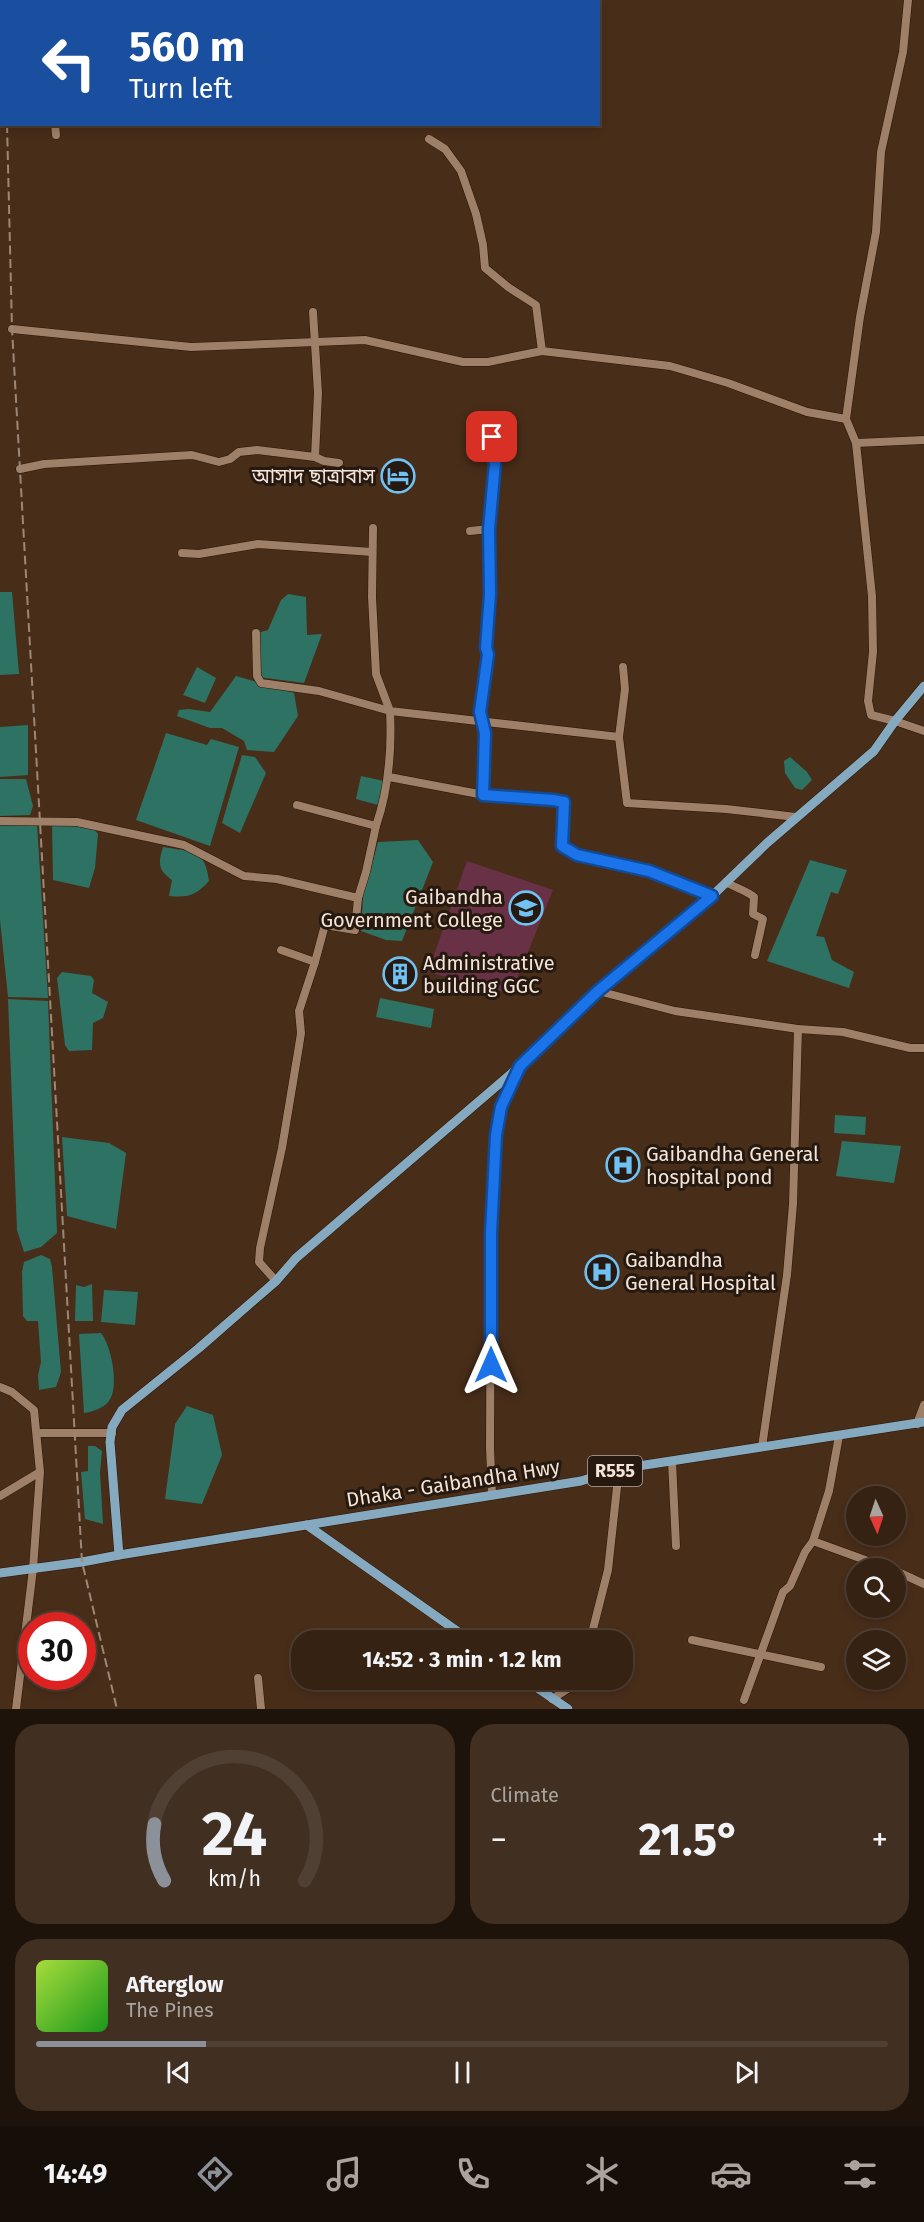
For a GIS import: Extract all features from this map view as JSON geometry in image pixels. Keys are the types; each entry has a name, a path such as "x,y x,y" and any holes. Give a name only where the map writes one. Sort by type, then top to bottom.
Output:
{"main road":[{"path":"119,1555 110,1442 122,1410 199,1348 276,1281 296,1258 520,1066 598,991 712,896 796,817 874,751 924,686"},
{"name":"Dhaka - Gaibandha Hwy","path":"307,1525 581,1481 619,1469 921,1423"},
{"path":"307,1525 455,1630"},
{"name":"R555","path":"0,1573 307,1525"},
{"path":"540,1690 568,1709"}],"street":[{"path":"908,0 903,52 881,152 876,232 860,317 846,419 856,443 872,596 873,652 868,701 871,716 924,731"},
{"path":"56,126 56,135"},
{"path":"429,139 445,149 461,171 476,214 483,245 485,268 508,287 536,305 542,351"},
{"path":"313,312 318,393 315,457"},
{"path":"12,329 191,347 365,340 463,362 488,362 542,351 670,366 728,383 807,412 846,419"},
{"path":"483,795 485,733 480,712 488,654 486,648 490,594 489,529 495,463 492,454 492,420"},
{"path":"856,443 924,440"},
{"path":"20,469 44,464 192,455 219,462 230,459 239,452 257,450 315,457 339,463"},
{"path":"276,1281 259,1262 260,1248 282,1148 299,1046 299,1011 325,925 355,930 358,898 389,777 392,743 390,711 376,674 373,528"},
{"path":"470,531 489,529"},
{"path":"182,553 199,554 258,544 372,552"},
{"path":"256,633 257,676 261,683 319,691 390,711 619,737"},
{"path":"623,667 625,689 619,737 627,803 726,809 796,817"},
{"path":"389,777 483,795 564,802 562,846 577,855 649,871 712,896"},
{"path":"297,805 376,826"},
{"path":"0,821 77,822 184,844 244,876 277,879 358,898"},
{"path":"726,882 754,897 753,914 763,919 756,955"},
{"path":"281,950 315,962"},
{"path":"598,991 675,1011 798,1029 843,1032 910,1048 924,1048"},
{"path":"762,1447 787,1275 793,1204 798,1029"},
{"path":"492,1495 490,1448 491,1244 496,1135 501,1107 520,1066"},
{"path":"0,1387 12,1392 34,1410 40,1472 33,1569 16,1709"},
{"path":"921,1423 924,1405"},
{"path":"37,1433 112,1432"},
{"path":"744,1700 783,1592 790,1586 805,1552 813,1541 829,1491 839,1436"},
{"path":"672,1461 676,1546"},
{"path":"593,1630 608,1570 619,1469"},
{"path":"0,1496 40,1472"},
{"path":"813,1541 860,1558"},
{"path":"906,1576 924,1584"},
{"path":"692,1640 821,1667"},
{"path":"258,1678 261,1709"},
{"path":"552,1699 566,1690"}],"shaded area":[{"path":"467,861 553,890 511,994 428,972"}],"water":[{"path":"0,592 12,592 19,674 0,675"},
{"path":"288,594 306,597 307,635 322,634 304,683 258,677 257,633 268,630 281,600"},
{"path":"197,667 216,678 205,703 183,695"},
{"path":"236,676 294,693 298,716 274,752 247,750 244,741 222,728 210,728 177,716 179,710 210,712"},
{"path":"28,725 28,775 0,777 0,727"},
{"path":"166,733 207,745 211,739 239,747 210,846 136,820"},
{"path":"242,755 255,757 266,773 240,833 222,823"},
{"path":"790,757 807,772 812,780 802,790 795,788 785,773 784,761"},
{"path":"361,776 384,781 378,805 356,799"},
{"path":"0,779 26,779 33,806 30,815 0,816"},
{"path":"52,823 94,829 98,834 95,868 89,888 53,880"},
{"path":"37,824 48,998 8,997 0,920 0,825"},
{"path":"418,840 433,862 402,941 386,940 361,931 363,896 378,842"},
{"path":"163,847 189,851 200,857 207,870 209,881 192,894 169,896 172,880 160,866"},
{"path":"810,860 847,870 838,894 831,892 816,936 824,937 832,960 854,972 849,988 767,961"},
{"path":"62,972 91,976 94,980 92,993 108,1002 103,1018 93,1023 92,1050 69,1051 65,1045 57,978"},
{"path":"380,998 434,1009 431,1028 376,1017"},
{"path":"8,999 48,1001 57,1233 41,1247 24,1252 17,1230"},
{"path":"835,1115 866,1117 865,1135 834,1133"},
{"path":"62,1137 109,1143 126,1153 116,1229 67,1216"},
{"path":"842,1141 901,1146 894,1183 836,1176"},
{"path":"41,1255 50,1259 52,1267 61,1372 56,1387 39,1390 38,1375 41,1362 38,1321 27,1321 23,1316 22,1272 24,1262"},
{"path":"92,1284 93,1321 75,1321 76,1285 84,1287"},
{"path":"104,1290 138,1292 135,1325 101,1322"},
{"path":"101,1333 111,1356 114,1386 109,1401 104,1406 84,1413 79,1334"},
{"path":"187,1406 213,1415 222,1455 202,1504 165,1499 175,1424"},
{"path":"88,1446 95,1446 102,1451 100,1472 103,1524 85,1519 81,1472 88,1471"}],"railway":[{"path":"7,126 12,329 82,1562 117,1709"}],"place":[{"name":"আসাদ ছাত্রাবাস","path":"398,476"},
{"name":"Gaibandha Government College","path":"526,908"},
{"name":"Administrative building GGC","path":"400,974"},
{"name":"Gaibandha General hospital pond","path":"623,1165"},
{"name":"Gaibandha General Hospital","path":"602,1272"}],"route":[{"path":"491,1365 491,1233 496,1135 501,1107 520,1066 598,991 712,896 649,871 577,855 562,846 564,802 483,795 485,733 480,712 488,654 486,648 490,594 489,529 495,463 492,454 492,437"}]}
